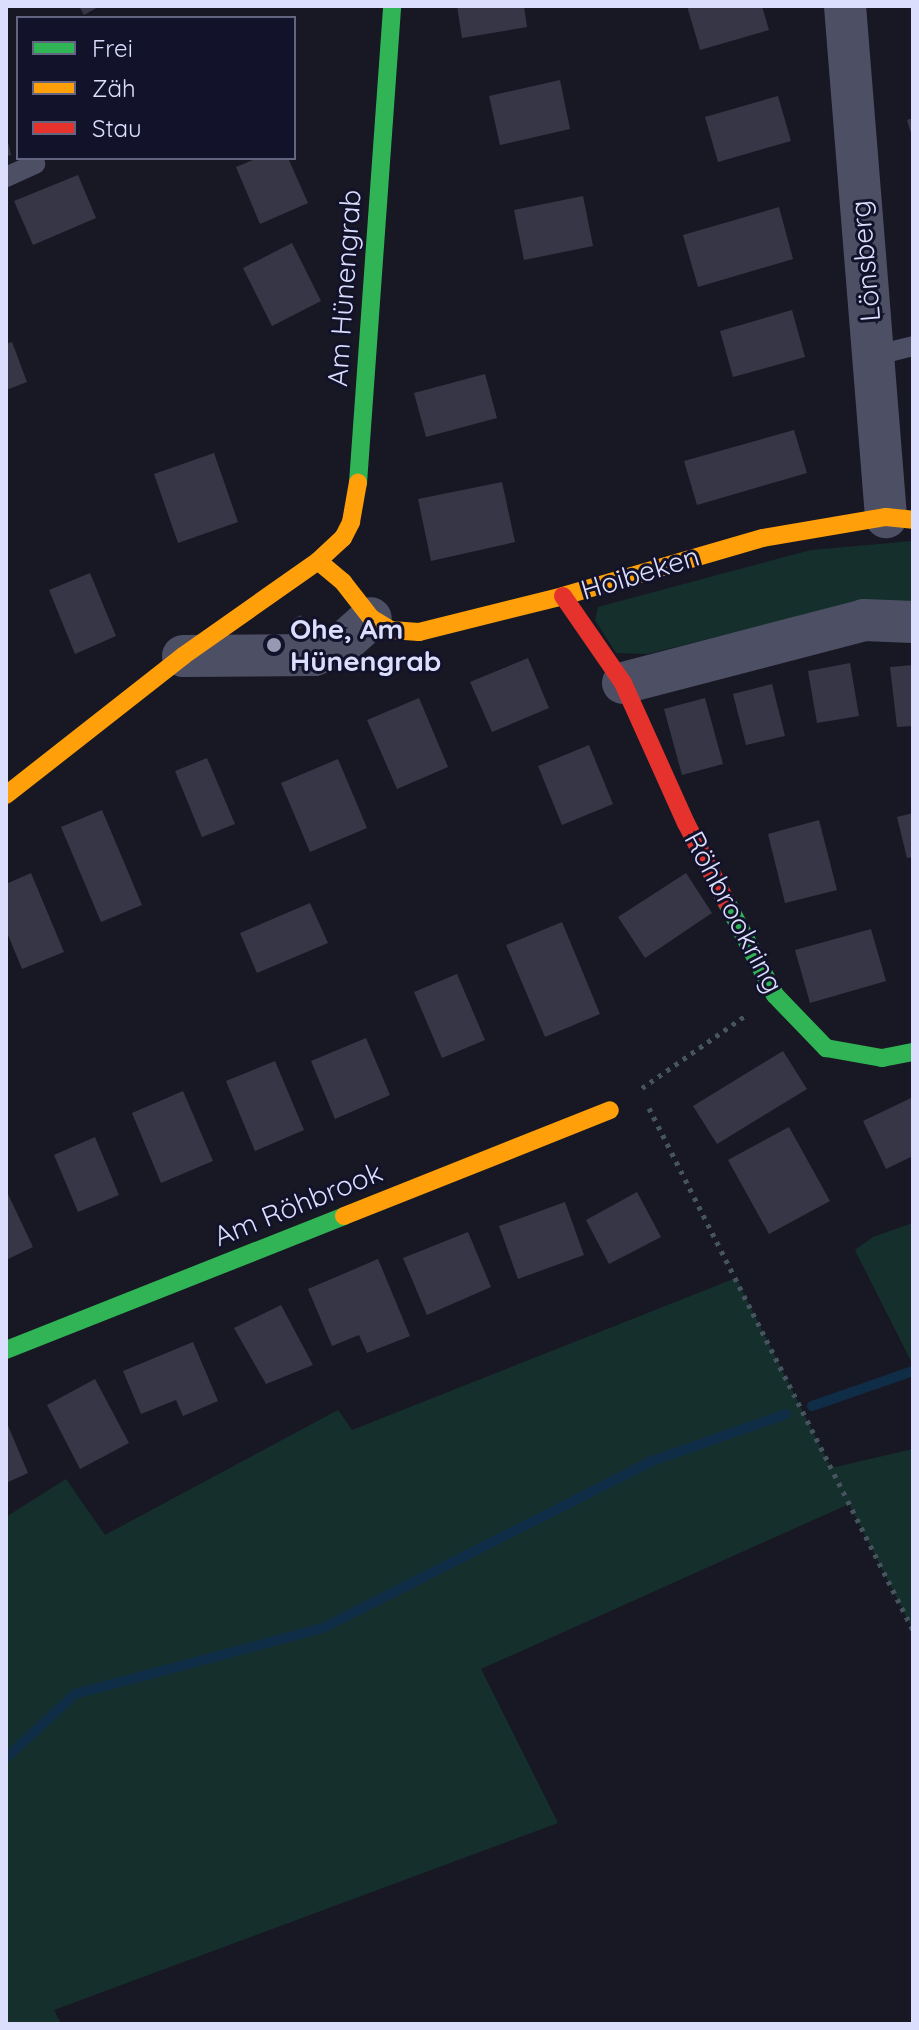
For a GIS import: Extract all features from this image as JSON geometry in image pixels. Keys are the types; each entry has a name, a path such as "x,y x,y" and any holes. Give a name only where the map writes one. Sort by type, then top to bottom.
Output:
{"street":[{"name":"Am Hünengrab","path":"318,561 343,538 357,499 392,6"},
{"name":"Lönsberg","path":"845,6 873,356 899,518"},
{"name":"Hoibeken","path":"371,618 391,630 419,632 563,596 763,538 899,518"},
{"path":"6,795 183,656 318,561 343,582 371,618 341,645 314,655 183,656"},
{"name":"Röhbrookring","path":"563,596 623,683 686,823 775,995 826,1048 882,1058 913,1052"},
{"path":"623,683 864,620 913,622"},
{"name":"Am Röhbrook","path":"6,1350 610,1110"}],"lane":[{"path":"6,177 35,164"},
{"path":"873,356 913,346"}],"path":[{"path":"610,1110 775,995"},
{"path":"640,1089 913,1630"}],"green space":[{"path":"913,541 913,607 776,622 647,654 616,653 595,620 598,607 811,550"},
{"path":"913,1223 913,1365 855,1250 873,1237"},
{"path":"736,1278 831,1468 913,1449 913,1630 849,1504 481,1669 558,1823 54,2010 61,2024 6,2024 6,1517 66,1479 105,1535 338,1410 352,1430"}],"building":[{"path":"79,6 100,6 84,15"},
{"path":"457,6 524,6 527,27 462,38"},
{"path":"687,6 762,6 769,30 700,50"},
{"path":"560,80 570,129 500,145 489,96"},
{"path":"778,96 791,141 718,162 705,117"},
{"path":"913,118 913,137 912,137 907,120"},
{"path":"6,134 11,155 6,156"},
{"path":"253,160 289,160 308,203 260,224 236,167"},
{"path":"78,175 96,218 33,245 14,201"},
{"path":"583,196 593,246 524,260 514,210"},
{"path":"779,207 793,259 698,287 683,235"},
{"path":"292,243 321,301 272,326 243,268"},
{"path":"792,310 805,357 733,377 720,331"},
{"path":"12,342 27,382 6,390 6,344"},
{"path":"485,374 497,418 426,437 414,393"},
{"path":"794,430 807,473 697,505 684,461"},
{"path":"214,453 238,522 178,543 154,474"},
{"path":"502,482 515,542 431,561 418,499"},
{"path":"90,573 116,636 75,654 49,590"},
{"path":"301,615 307,625 299,629 293,619"},
{"path":"528,658 549,708 492,732 470,682"},
{"path":"850,663 859,716 817,723 808,671"},
{"path":"913,665 913,726 897,727 890,667"},
{"path":"772,684 785,736 746,745 733,694"},
{"path":"419,698 448,767 397,789 367,720"},
{"path":"705,698 723,764 682,775 664,709"},
{"path":"589,745 613,804 562,825 538,766"},
{"path":"207,758 235,824 202,837 175,771"},
{"path":"338,759 367,828 310,852 281,783"},
{"path":"102,810 142,905 101,922 61,827"},
{"path":"913,813 913,857 907,858 897,817"},
{"path":"819,820 837,890 785,903 768,834"},
{"path":"31,873 64,952 22,969 6,930 6,884"},
{"path":"686,873 712,913 645,958 618,917"},
{"path":"310,903 328,943 257,973 240,933"},
{"path":"562,922 600,1014 545,1037 506,945"},
{"path":"871,929 886,981 810,1003 795,950"},
{"path":"457,974 485,1040 442,1058 414,992"},
{"path":"366,1038 390,1095 335,1119 311,1061"},
{"path":"783,1051 807,1089 717,1144 693,1106"},
{"path":"275,1061 304,1130 255,1151 226,1081"},
{"path":"183,1091 213,1161 161,1183 132,1113"},
{"path":"913,1097 913,1156 886,1169 863,1121"},
{"path":"789,1127 830,1201 769,1234 728,1160"},
{"path":"95,1137 119,1195 78,1212 54,1155"},
{"path":"6,1190 33,1247 6,1260"},
{"path":"637,1192 661,1237 609,1264 586,1220"},
{"path":"565,1202 584,1255 518,1279 499,1226"},
{"path":"468,1232 491,1287 427,1315 403,1258"},
{"path":"378,1259 410,1336 367,1353 359,1335 332,1346 308,1289"},
{"path":"281,1305 313,1365 266,1384 234,1328"},
{"path":"193,1342 218,1401 183,1416 176,1400 141,1414 123,1371"},
{"path":"95,1379 129,1443 80,1469 47,1405"},
{"path":"6,1421 28,1473 6,1483"}],"waterway":[{"path":"812,1406 913,1371"},
{"path":"6,1758 75,1694 323,1628 652,1461 786,1414"}],"traffic: fast":[{"path":"358,483 392,6"},
{"path":"726,901 775,995 826,1048 882,1058 913,1052"},
{"path":"6,1350 344,1216"}],"traffic: slow":[{"path":"6,795 183,656 318,561 343,538 351,522 358,483"},
{"path":"318,561 343,582 371,618 391,630 419,632 563,596 763,538 886,517 913,520"},
{"path":"344,1216 610,1110"}],"traffic: jam":[{"path":"563,596 623,683 686,823 726,901"}],"place":[{"name":"Ohe, Am Hünengrab","path":"274,645"}]}
